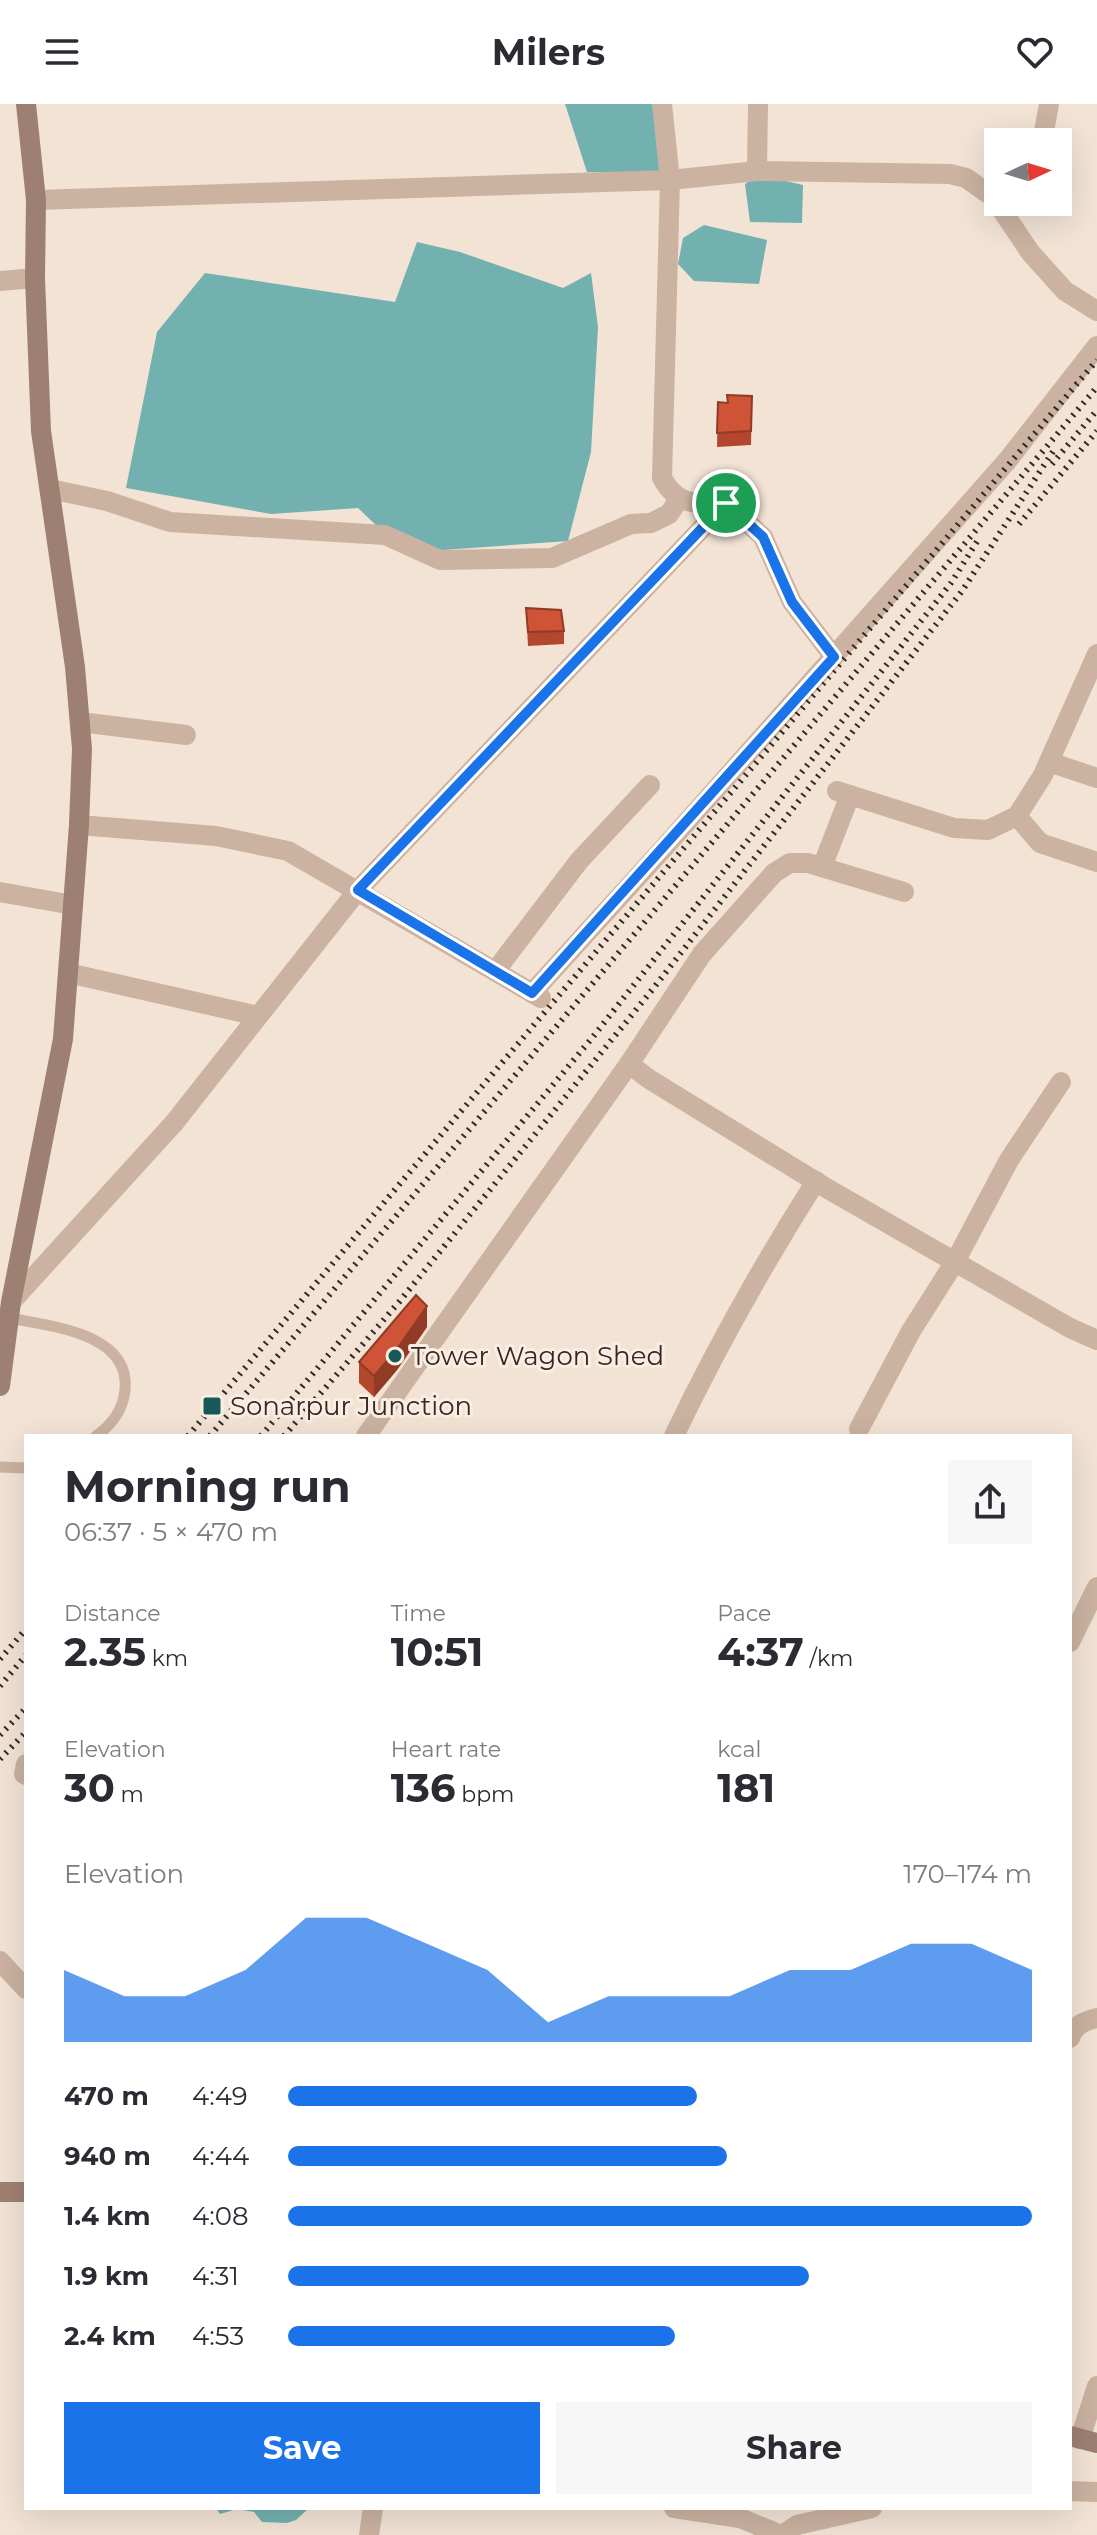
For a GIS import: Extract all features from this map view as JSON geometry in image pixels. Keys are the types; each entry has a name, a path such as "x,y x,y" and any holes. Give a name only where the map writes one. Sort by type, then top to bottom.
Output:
{"main road":[{"path":"0,1386 7,1305 63,1039 82,749 75,667 41,431 35,278 36,200 26,104"},
{"path":"0,2192 24,2192"}],"street":[{"path":"662,104 670,180 662,478 671,494 690,503 726,503 763,537 792,602 834,657"},
{"path":"757,171 758,104"},
{"path":"1045,128 1049,104"},
{"path":"36,200 670,180 757,171 950,174 966,178 984,191"},
{"path":"1016,216 1030,252 1065,291 1097,311"},
{"path":"0,281 35,278"},
{"path":"79,825 216,836 288,851 537,996 1007,461 1097,346"},
{"path":"50,489 107,501 170,522 385,535 440,560 552,558 631,524 651,523 669,514 680,498"},
{"path":"7,1305 174,1123 358,890 726,503"},
{"path":"822,867 843,793 954,828 988,830 1017,816 1049,762 1097,654"},
{"path":"80,722 186,735"},
{"path":"1049,762 1097,778"},
{"path":"496,970 579,861 650,785"},
{"path":"1017,816 1040,843 1097,862"},
{"path":"367,1434 629,1064 702,954 774,873 790,863 808,863 904,892"},
{"path":"0,892 73,905"},
{"path":"68,973 258,1016"},
{"path":"629,1064 816,1181 1070,1328 1097,1340"},
{"path":"859,1429 911,1331 956,1260 1009,1160 1061,1082"},
{"path":"675,1434 773,1248 816,1181"},
{"path":"1072,1638 1097,1587"},
{"path":"0,1961 24,1987"},
{"path":"1072,2032 1084,2021 1097,2018"},
{"path":"1082,2439 1097,2386"},
{"path":"1072,2491 1097,2492"},
{"path":"369,2535 373,2510"},
{"path":"687,2510 740,2518 781,2535 797,2525 863,2510"}],"lane":[{"path":"7,1305 97,1341 114,1353 123,1367 126,1383 124,1406 99,1434"},
{"path":"0,1467 24,1468"}],"water":[{"path":"565,104 667,104 663,172 587,172"},
{"path":"760,175 803,185 802,223 750,222 745,184"},
{"path":"704,225 767,240 759,284 694,281 678,264 683,238"},
{"path":"417,242 460,252 563,288 591,273 598,327 591,452 568,541 429,551 399,547 358,508 271,514 126,488 157,332 205,273 395,302"},
{"path":"243,2510 307,2510 296,2520 287,2523 262,2522 254,2512"}],"building":[{"path":"727,395 752,396 751,431 717,433 718,402 728,403"},
{"path":"526,608 561,610 564,631 528,632"},
{"path":"416,1295 427,1306 374,1376 359,1362"}],"railway":[{"path":"190,1434 1097,360"},
{"path":"212,1434 1097,387"},
{"path":"1052,464 1097,410"},
{"path":"1019,524 1097,431"},
{"path":"286,1434 399,1302 652,990 962,591 1054,450"},
{"path":"263,1434 592,1038 951,583 978,540"},
{"path":"0,1659 24,1631"},
{"path":"0,1686 24,1657"},
{"path":"0,1735 24,1710"},
{"path":"0,1759 24,1734"}],"place":[{"name":"Tower Wagon Shed","path":"395,1356"},
{"name":"Sonarpur Junction","path":"212,1406"}],"route":[{"path":"726,503 763,537 792,602 834,657 532,993 358,890 432,813 726,503"}]}
